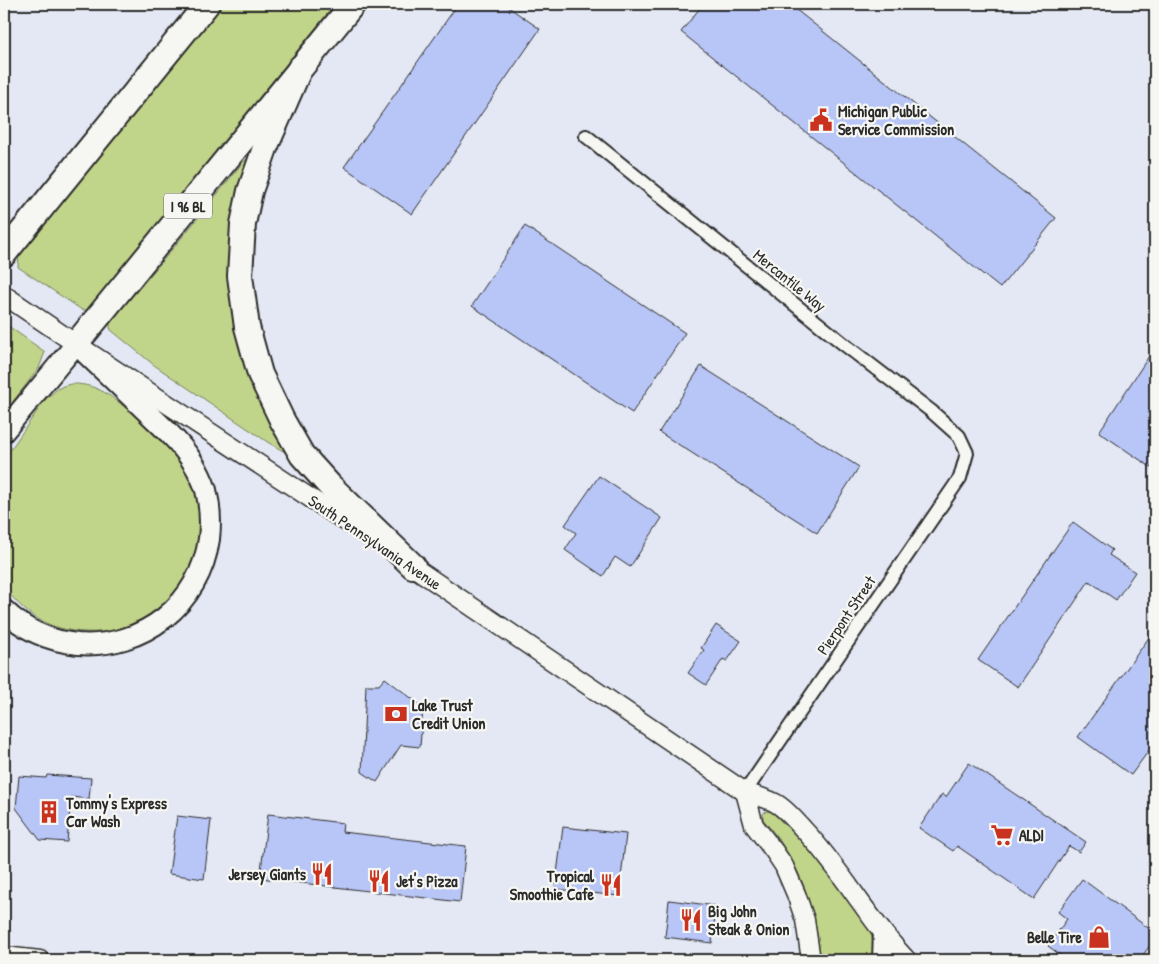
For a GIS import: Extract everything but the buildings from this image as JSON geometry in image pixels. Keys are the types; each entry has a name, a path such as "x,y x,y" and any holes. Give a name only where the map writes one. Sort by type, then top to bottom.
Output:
{"highway":[{"path":"4,254 207,4"},
{"name":"I 96 BL","path":"76,344 353,4"},
{"path":"300,68 265,148 248,200 240,276 247,327 260,374 282,420 302,455 330,486 413,566"}],"main road":[{"name":"South Pennsylvania Avenue","path":"4,295 413,566 744,792 777,803 824,852 893,946 907,960"},
{"name":"I 96 BL","path":"4,431 76,344"},
{"path":"4,610 26,627 61,642 104,644 123,640 137,635 156,624 178,606 196,579 207,551 210,528 209,508 206,490 193,462 170,433 76,344"},
{"path":"744,792 754,824 784,866 796,894 805,920 811,960"},
{"path":"4,956 40,960"}],"street":[{"name":"Mercantile Way","path":"586,136 845,345 931,411 959,436 967,453"},
{"name":"Pierpont Street","path":"744,792 960,478 967,453"},
{"path":"881,960 882,931"}],"green space":[{"path":"224,4 335,4 90,308 82,310 18,267 19,255 32,236"},
{"path":"247,159 249,159 235,221 286,452 269,443 154,365 111,330 110,325 118,309 137,291"},
{"path":"4,323 45,352 39,368 4,413"},
{"path":"71,384 91,387 109,395 153,431 166,443 182,463 197,498 200,527 195,555 183,580 165,602 142,619 115,629 85,632 66,630 49,624 28,612 4,588 4,459 44,401 56,390"},
{"path":"766,811 774,814 818,860 871,933 874,946 872,960 820,960 816,929 809,899 790,857 763,819 763,814"}],"place":[{"name":"Michigan Public Service Commission","path":"821,120"},
{"name":"Lake Trust Credit Union","path":"396,714"},
{"name":"Tommy's Express Car Wash","path":"49,812"},
{"name":"ALDI","path":"1002,835"},
{"name":"Jersey Giants","path":"322,874"},
{"name":"Jet's Pizza","path":"379,881"},
{"name":"Tropical Smoothie Cafe","path":"611,885"},
{"name":"Big John Steak & Onion","path":"691,920"},
{"name":"Belle Tire","path":"1099,937"}]}
